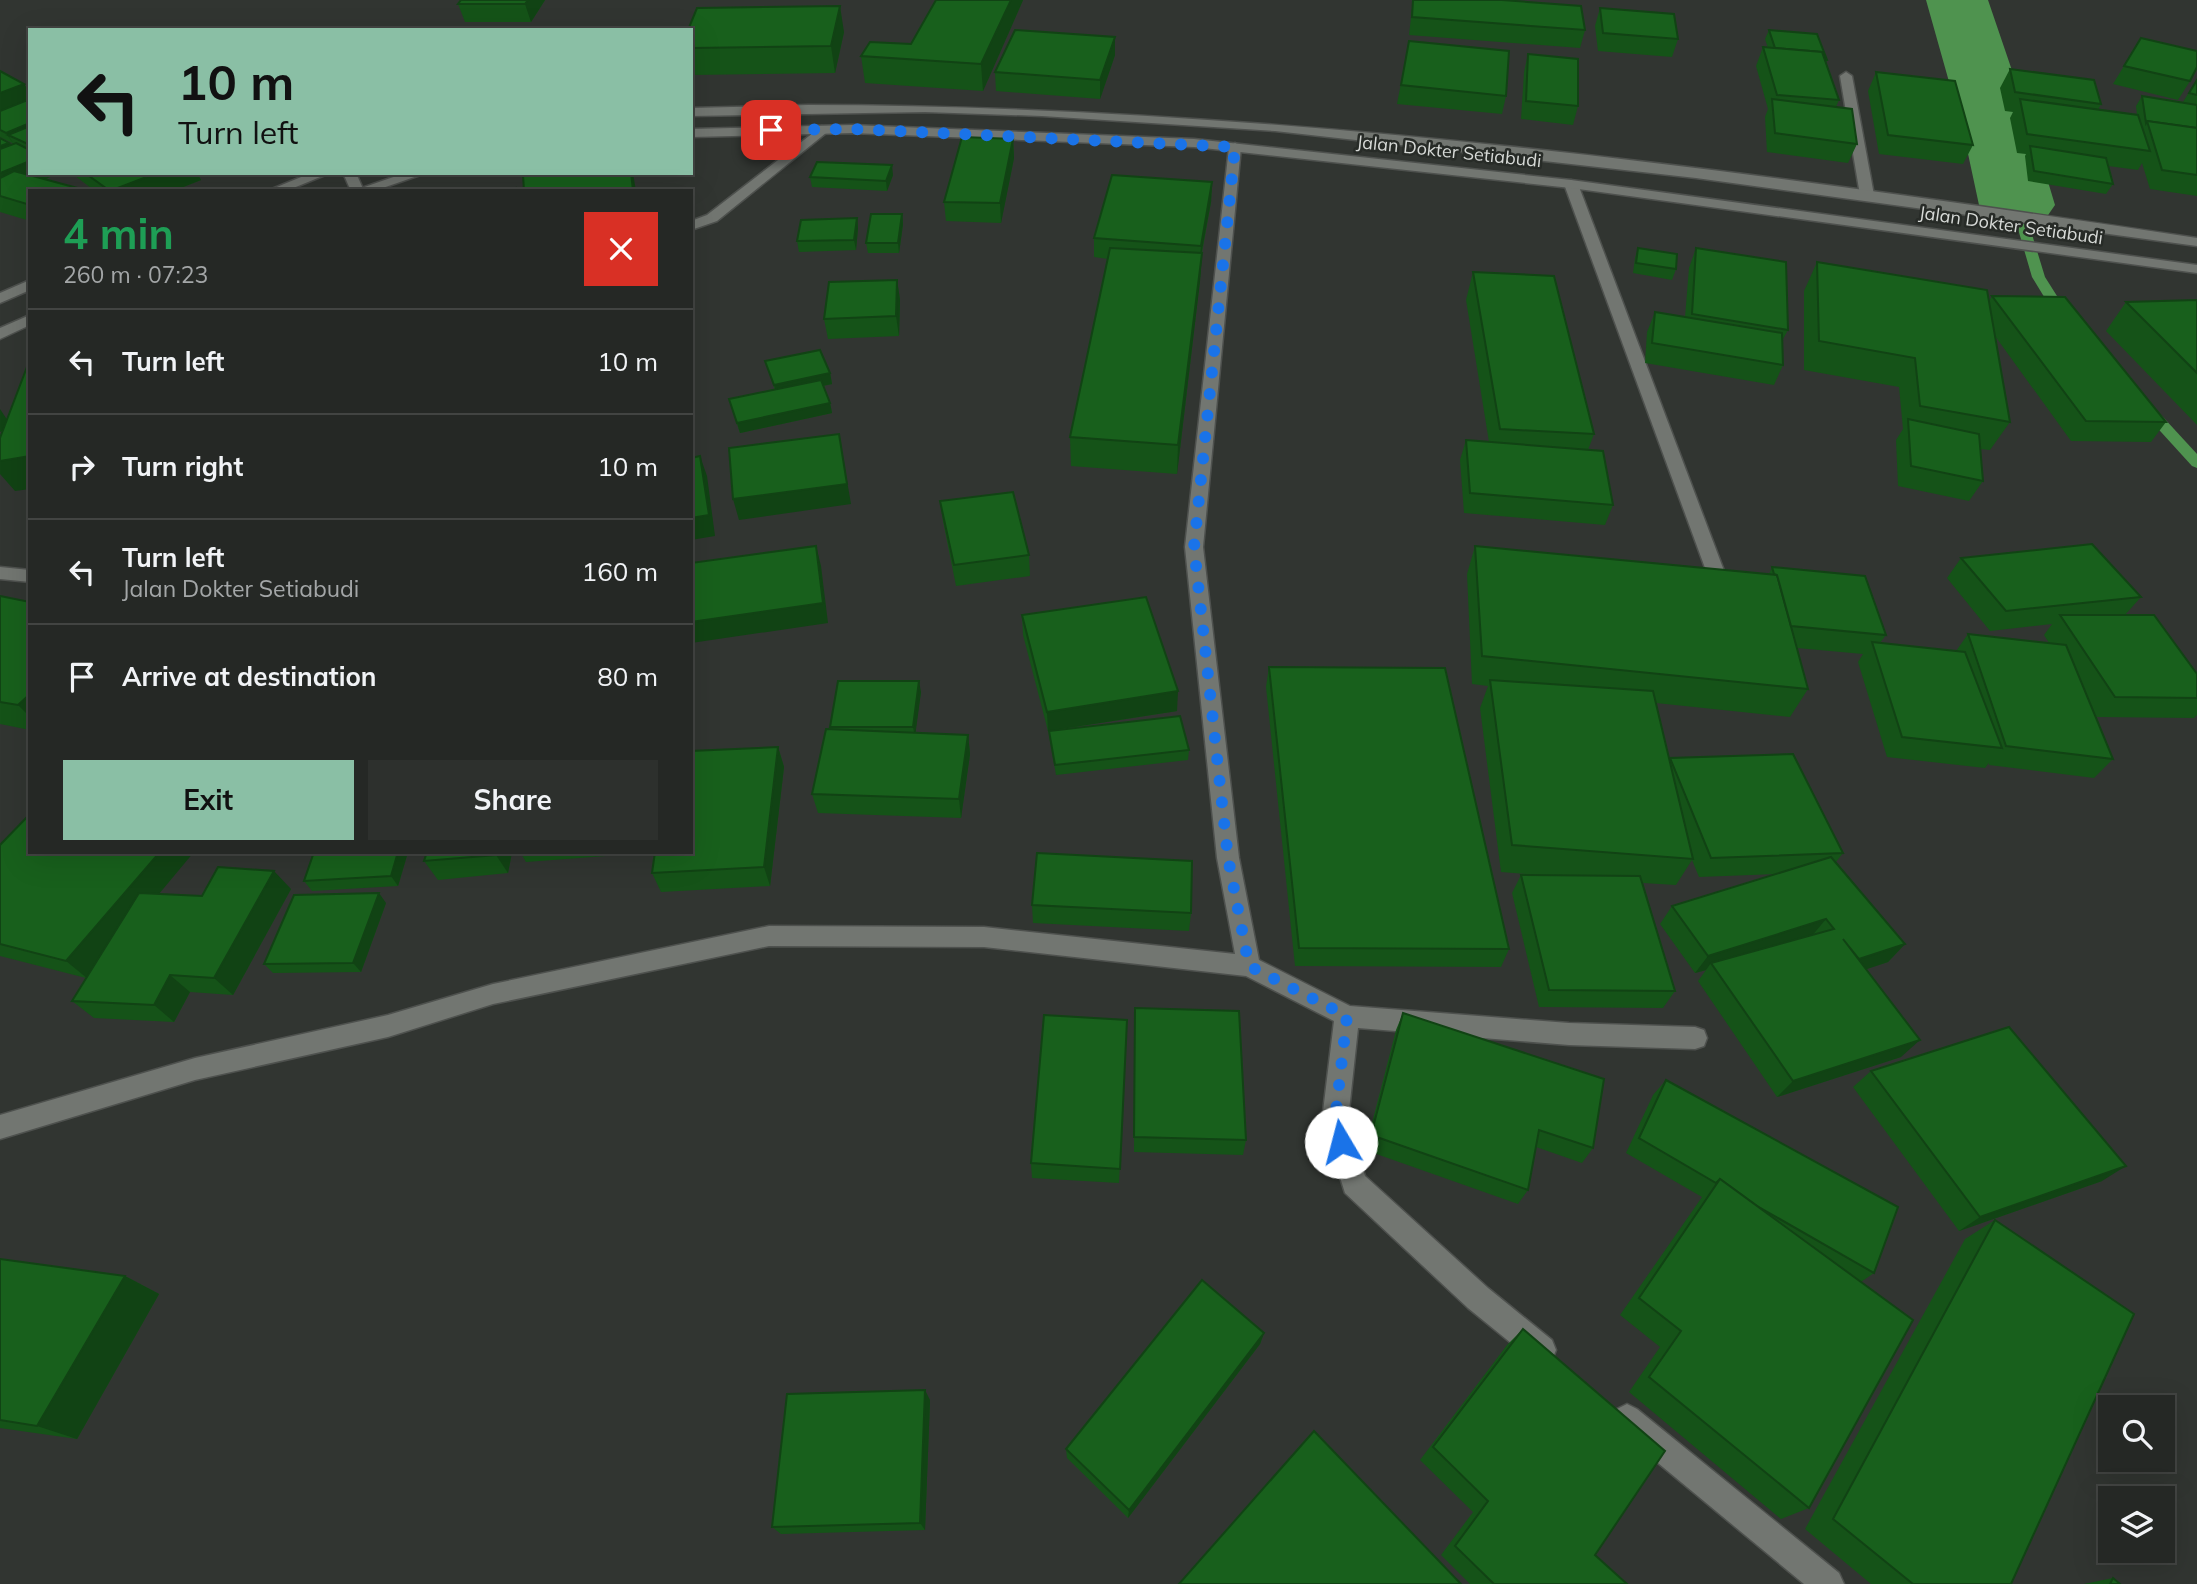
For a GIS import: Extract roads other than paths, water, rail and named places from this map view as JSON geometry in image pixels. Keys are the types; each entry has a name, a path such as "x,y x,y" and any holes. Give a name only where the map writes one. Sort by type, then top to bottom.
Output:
{"street":[{"path":"1846,76 1867,195"},
{"name":"Jalan Dokter Setiabudi","path":"693,112 821,108 998,110 1197,120 1482,147 1867,195 2197,242"},
{"path":"693,225 712,218 822,131"},
{"name":"Jalan Dokter Setiabudi","path":"693,133 822,131 961,134 1235,147 1571,184 2197,269"},
{"path":"1235,147 1194,547 1228,858 1249,966"},
{"path":"279,189 318,175"},
{"path":"365,189 413,175"},
{"path":"1571,184 1717,576"},
{"path":"0,299 28,285"},
{"path":"0,334 28,320"},
{"path":"0,573 28,576"},
{"path":"0,1127 195,1069 388,1026 494,994 769,936 984,937 1249,966 1347,1016 1569,1034 1695,1038"},
{"path":"1347,1016 1335,1120 1354,1184 1478,1298 1563,1367"},
{"path":"1605,1402 1828,1584"}],"waterway":[{"path":"1957,0 1999,135 2017,205"},
{"path":"2017,205 2038,277 2062,315"},
{"path":"2146,407 2197,463"}]}
